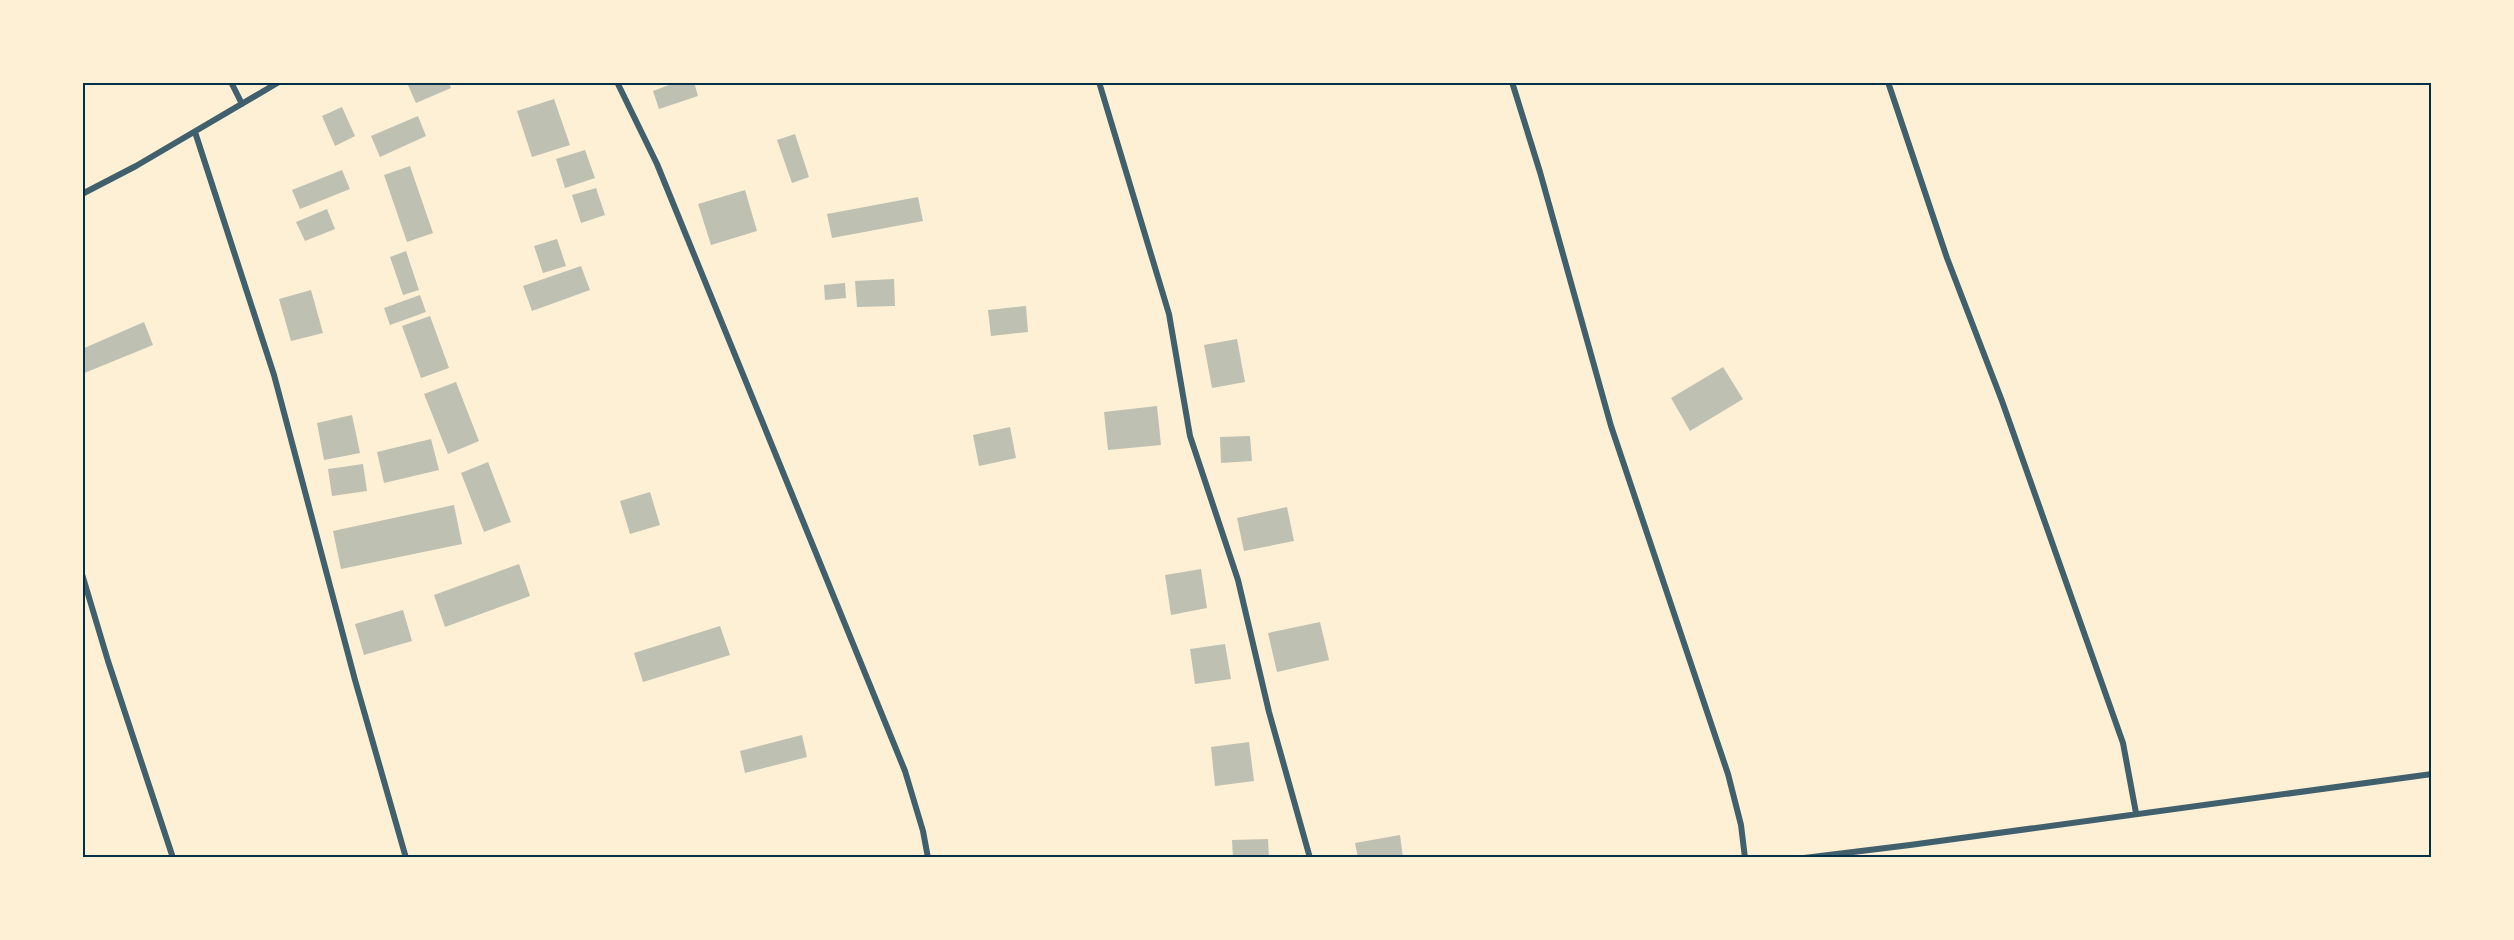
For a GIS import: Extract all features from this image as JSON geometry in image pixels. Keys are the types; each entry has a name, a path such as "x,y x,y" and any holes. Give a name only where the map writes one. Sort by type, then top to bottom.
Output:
{"street":[{"path":"231,82 242,104"},
{"path":"82,194 195,132 279,82"},
{"path":"617,82 657,164 905,771 923,831 928,858"},
{"path":"1099,82 1169,314 1190,436 1238,580 1269,712 1310,858"},
{"path":"1512,82 1540,172 1611,426 1728,774 1741,825 1745,858"},
{"path":"1888,82 1947,258 2002,401 2123,743 2136,813"},
{"path":"195,132 274,375 355,680 406,858"},
{"path":"82,574 173,858"},
{"path":"1804,858 2432,774"}],"building":[{"path":"449,82 451,88 416,103 407,83"},
{"path":"677,82 694,82 698,96 659,109 653,91"},
{"path":"554,99 570,145 532,157 517,111"},
{"path":"342,107 355,136 335,146 322,116"},
{"path":"418,116 426,136 380,157 371,136"},
{"path":"795,134 809,177 792,183 777,140"},
{"path":"585,150 595,178 565,188 556,159"},
{"path":"410,166 433,233 407,242 384,175"},
{"path":"342,170 350,189 300,209 292,190"},
{"path":"596,188 605,215 581,223 572,195"},
{"path":"745,190 757,231 711,245 698,204"},
{"path":"918,197 923,221 832,238 827,214"},
{"path":"327,209 335,229 305,241 296,222"},
{"path":"557,239 566,266 543,273 534,246"},
{"path":"406,251 419,290 403,295 390,257"},
{"path":"581,266 590,290 532,311 523,286"},
{"path":"894,279 895,306 857,307 855,281"},
{"path":"845,283 846,298 825,300 824,285"},
{"path":"311,290 323,333 291,341 279,299"},
{"path":"420,295 426,312 390,325 384,308"},
{"path":"1026,306 1028,332 991,336 988,310"},
{"path":"430,316 449,368 421,378 402,326"},
{"path":"144,322 153,345 82,374 82,349"},
{"path":"1237,339 1245,382 1212,388 1204,345"},
{"path":"1723,367 1743,399 1690,431 1671,398"},
{"path":"456,382 479,441 448,454 424,394"},
{"path":"1157,406 1161,445 1108,450 1104,412"},
{"path":"352,415 360,453 324,460 317,423"},
{"path":"1010,427 1016,458 979,466 973,435"},
{"path":"1250,436 1252,461 1221,463 1220,437"},
{"path":"431,439 439,470 384,483 377,452"},
{"path":"488,462 511,522 484,532 461,473"},
{"path":"363,464 367,491 332,496 328,469"},
{"path":"650,492 660,525 630,534 620,501"},
{"path":"454,505 462,544 341,569 333,531"},
{"path":"1287,507 1294,541 1244,551 1237,518"},
{"path":"519,564 530,596 445,627 434,595"},
{"path":"1201,569 1207,608 1171,615 1165,575"},
{"path":"403,610 412,641 364,655 355,624"},
{"path":"1320,622 1329,660 1277,672 1268,633"},
{"path":"720,626 730,655 643,682 634,653"},
{"path":"1225,644 1231,679 1195,684 1190,649"},
{"path":"802,735 807,757 745,773 740,751"},
{"path":"1249,742 1254,781 1215,786 1211,747"},
{"path":"1400,835 1403,858 1358,858 1355,843"},
{"path":"1268,839 1269,858 1233,858 1232,840"}]}
